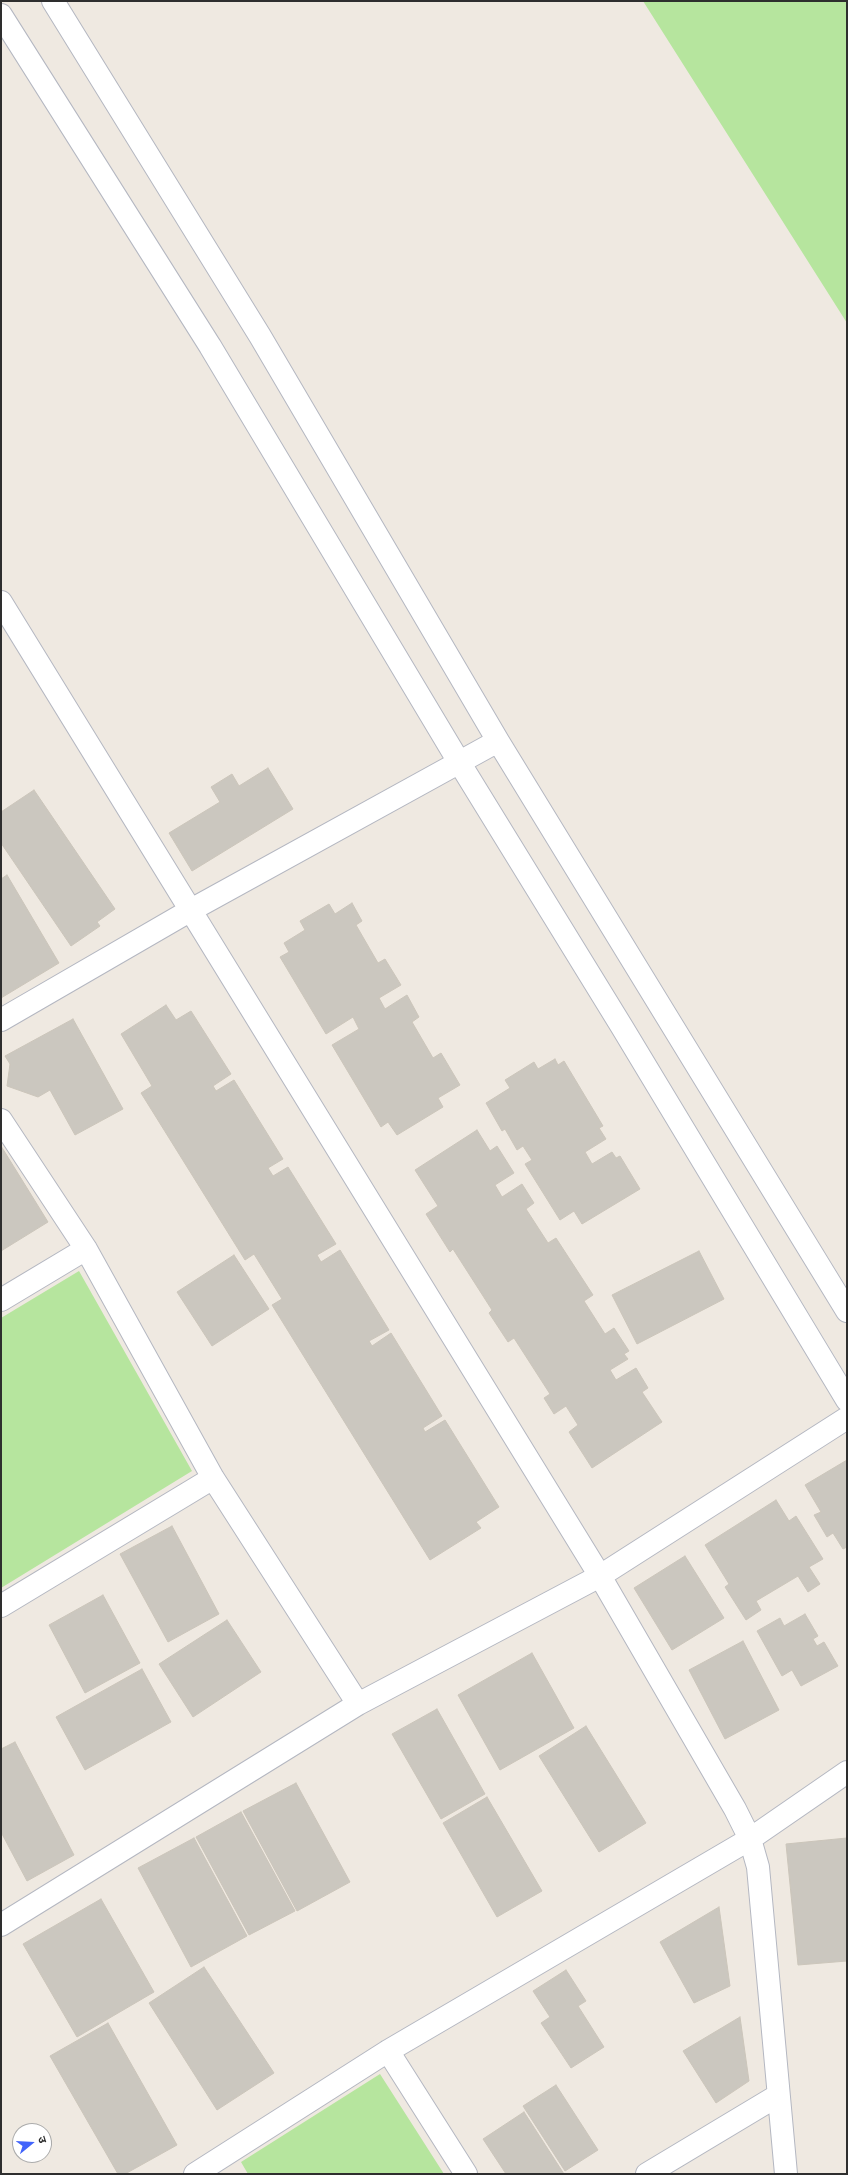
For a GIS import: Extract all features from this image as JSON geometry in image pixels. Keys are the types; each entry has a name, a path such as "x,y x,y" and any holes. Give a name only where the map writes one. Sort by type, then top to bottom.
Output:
{"street":[{"path":"53,1 260,336 498,741 847,1311"},
{"path":"1,15 210,346 459,762 622,1027 847,1400"},
{"path":"1,602 600,1576 735,1809 750,1839 758,1867 777,2096 786,2174"},
{"path":"1,1020 191,910 498,741"},
{"path":"1,1120 86,1249 213,1478 358,1704"},
{"path":"1,1300 86,1249"},
{"path":"1,1925 358,1704 600,1576 847,1418"},
{"path":"1,1606 213,1478"},
{"path":"195,2174 224,2166 388,2051 750,1839 847,1772"},
{"path":"388,2051 466,2174"},
{"path":"647,2174 777,2096"}],"green space":[{"path":"643,1 847,1 847,323"},
{"path":"79,1271 192,1471 1,1588 1,1318"},
{"path":"380,2074 444,2174 248,2174 241,2162"}],"building":[{"path":"268,768 293,809 192,871 169,833 220,802 211,787 232,774 239,786"},
{"path":"34,790 115,909 97,922 100,926 71,946 1,843 1,812"},
{"path":"7,875 59,963 1,998 1,879"},
{"path":"352,903 362,921 356,925 378,963 385,959 401,985 379,998 385,1009 407,995 419,1017 412,1022 433,1058 441,1053 460,1085 438,1098 443,1107 397,1135 388,1122 381,1127 332,1045 359,1029 353,1017 326,1034 280,957 289,952 284,943 305,930 300,921 329,904 335,914"},
{"path":"166,1005 176,1020 191,1011 231,1074 213,1086 216,1091 234,1080 283,1159 268,1168 273,1176 288,1167 336,1244 317,1255 321,1262 340,1250 389,1330 369,1341 372,1346 391,1333 442,1416 423,1428 425,1432 445,1420 499,1507 476,1522 481,1528 430,1560 272,1305 282,1299 254,1254 245,1260 141,1093 152,1086 121,1034"},
{"path":"73,1019 123,1109 75,1135 50,1090 38,1097 7,1086 10,1064 5,1056"},
{"path":"555,1059 558,1065 564,1061 603,1126 599,1128 606,1139 585,1152 592,1164 612,1152 616,1158 620,1156 640,1189 582,1224 574,1211 560,1220 525,1164 532,1160 523,1146 517,1150 505,1129 502,1131 486,1103 510,1088 505,1080 534,1062 538,1069"},
{"path":"477,1130 490,1151 497,1146 514,1173 495,1185 502,1197 522,1184 534,1203 526,1209 548,1243 556,1238 593,1295 584,1301 605,1334 614,1328 629,1351 624,1354 628,1359 610,1370 616,1380 636,1368 648,1388 642,1392 662,1422 592,1468 569,1432 578,1425 566,1406 554,1414 544,1398 550,1394 514,1338 508,1342 489,1313 492,1310 453,1249 450,1252 426,1214 438,1206 415,1170"},
{"path":"1,1146 48,1222 1,1251"},
{"path":"699,1251 724,1299 637,1344 612,1295"},
{"path":"234,1255 269,1309 212,1346 177,1292"},
{"path":"847,1460 847,1547 843,1549 833,1533 827,1537 814,1515 821,1512 805,1485"},
{"path":"776,1500 789,1521 796,1516 823,1559 809,1567 820,1584 808,1592 798,1576 756,1601 761,1610 746,1620 725,1587 729,1584 705,1545"},
{"path":"172,1526 219,1614 168,1642 120,1554"},
{"path":"685,1556 724,1618 672,1650 634,1588"},
{"path":"103,1595 140,1663 85,1693 49,1625"},
{"path":"805,1614 818,1636 813,1639 817,1646 824,1642 838,1666 801,1686 792,1670 782,1676 757,1631 780,1618 784,1626"},
{"path":"227,1620 261,1672 193,1717 159,1664"},
{"path":"743,1641 779,1710 725,1739 689,1670"},
{"path":"532,1653 574,1728 500,1770 458,1695"},
{"path":"142,1669 171,1722 85,1770 56,1717"},
{"path":"437,1709 485,1794 441,1819 392,1734"},
{"path":"586,1726 646,1823 599,1852 539,1756"},
{"path":"15,1742 74,1855 27,1881 1,1832 1,1749"},
{"path":"296,1783 350,1882 297,1911 243,1811"},
{"path":"487,1797 542,1891 497,1917 443,1823"},
{"path":"241,1812 295,1911 249,1935 196,1837"},
{"path":"194,1838 247,1936 191,1967 138,1868"},
{"path":"847,1838 847,1961 798,1965 786,1844"},
{"path":"101,1899 154,1992 77,2037 23,1944"},
{"path":"719,1907 730,1986 694,2003 660,1942"},
{"path":"204,1967 274,2073 217,2110 149,2003"},
{"path":"566,1970 586,2001 578,2006 604,2047 571,2068 541,2023 550,2017 533,1991"},
{"path":"740,2017 749,2081 716,2103 683,2051"},
{"path":"108,2023 177,2145 125,2174 118,2174 50,2056"},
{"path":"556,2085 598,2150 565,2171 523,2106"},
{"path":"524,2112 564,2174 506,2174 483,2139"}]}
